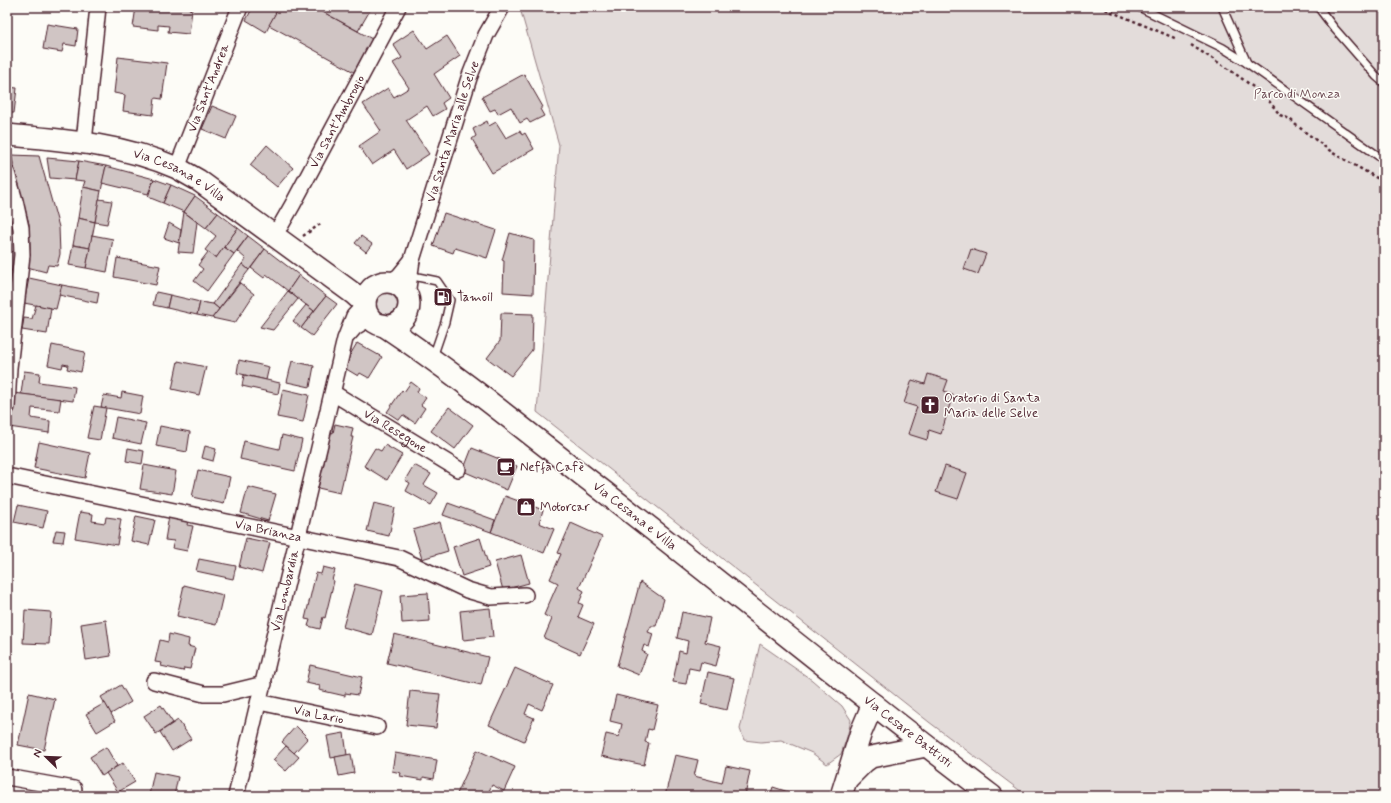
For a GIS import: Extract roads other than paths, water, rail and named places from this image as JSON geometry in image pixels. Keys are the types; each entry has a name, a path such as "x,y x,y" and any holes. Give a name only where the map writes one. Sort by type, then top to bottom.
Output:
{"main road":[{"name":"Via Cesana e Villa","path":"7,135 84,142 128,151 177,168 276,230 327,275 354,294 390,297 437,360 825,666"},
{"name":"Via Cesare Battisti","path":"825,666 992,796"},
{"path":"844,788 862,732 873,704"},
{"path":"844,788 864,762 871,757 890,735 896,722"},
{"path":"871,757 926,746"}],"street":[{"path":"84,142 98,7"},
{"name":"Via Sant'Andrea","path":"177,168 240,7"},
{"name":"Via Sant'Ambrogio","path":"276,230 398,7"},
{"name":"Via Santa Maria alle Selve","path":"390,297 412,260 469,78 486,35 502,7"},
{"path":"7,173 21,228 22,255 10,338 7,407"},
{"name":"Via Lombardia","path":"236,796 264,684 345,339 354,316 390,297"},
{"name":"Via Resegone","path":"333,393 458,469"},
{"name":"Via Brianza","path":"7,476 400,558 467,590 491,597 525,595"},
{"path":"154,682 204,694 223,694 264,684"},
{"name":"Via Lario","path":"259,702 377,727"},
{"path":"7,777 74,789"}],"lane":[{"path":"1139,7 1223,48 1247,63 1384,160"},
{"path":"1222,7 1247,63"},
{"path":"1318,7 1334,28 1376,76 1384,83"},
{"path":"390,297 437,281 450,300 437,360"}],"place":[{"name":"Tamoil","path":"443,297"},
{"name":"Oratorio di Santa Maria delle Selve","path":"930,405"},
{"name":"Neffa Cafè","path":"506,467"},
{"name":"Motorcar","path":"526,507"}],"park label":[{"name":"Parco di Monza","path":"1297,94"}]}
